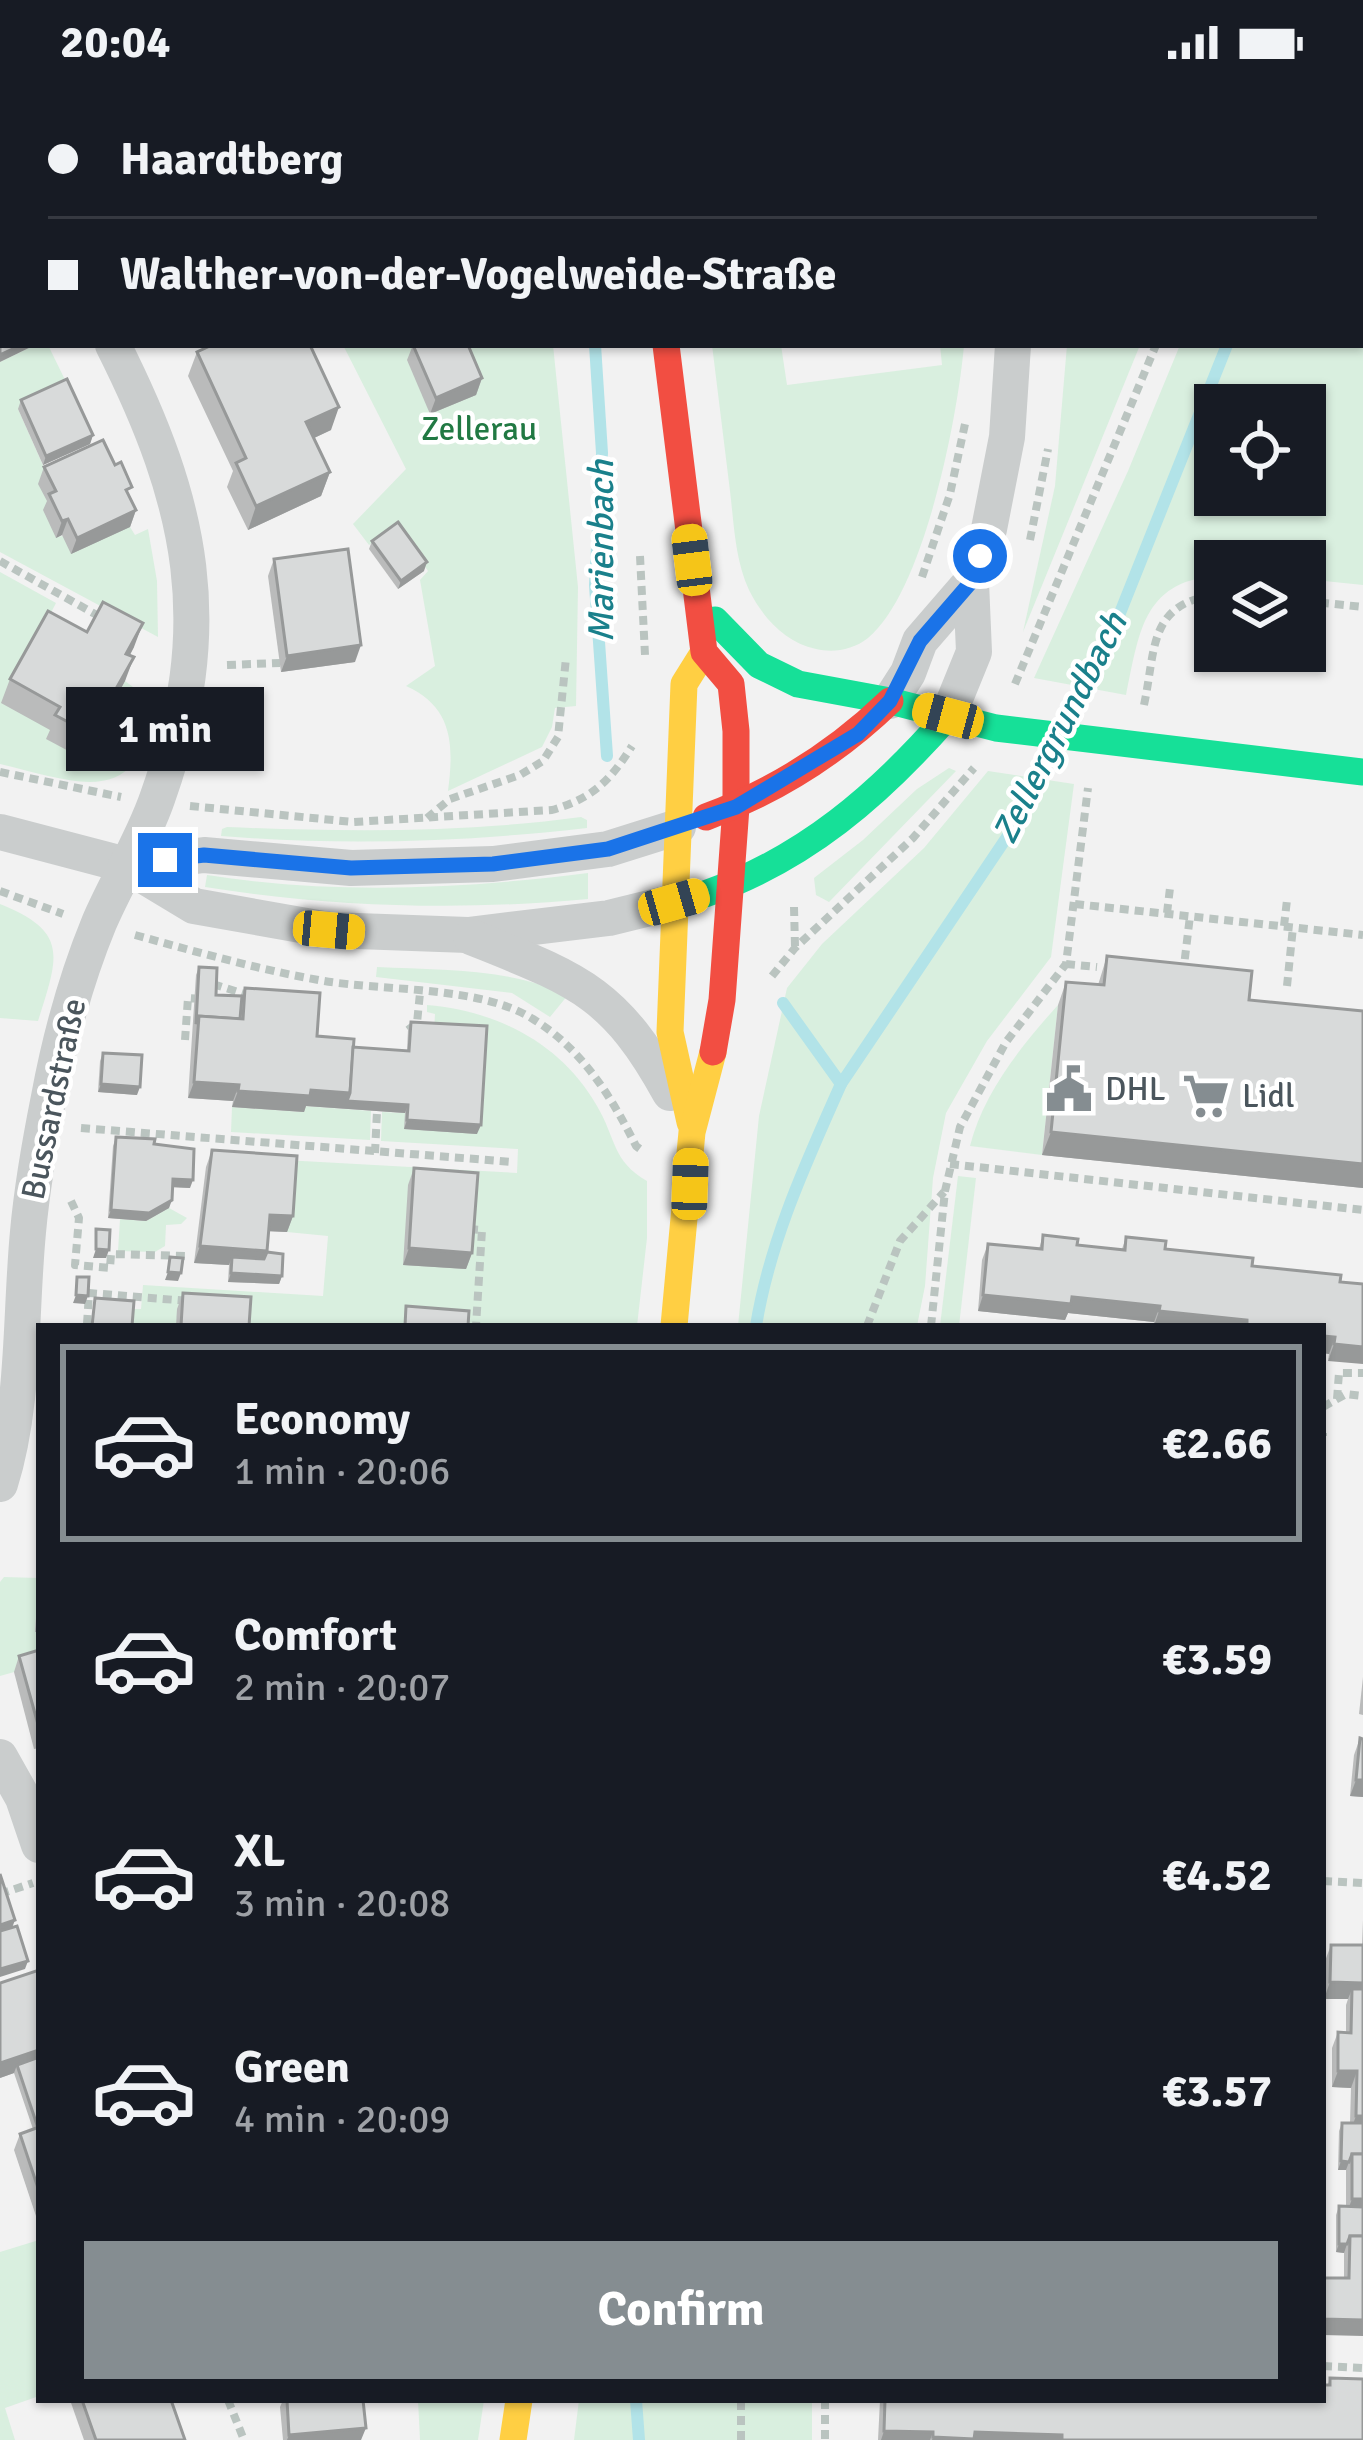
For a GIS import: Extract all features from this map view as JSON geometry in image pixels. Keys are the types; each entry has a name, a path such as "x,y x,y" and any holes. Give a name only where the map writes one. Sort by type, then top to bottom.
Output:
{"street":[{"name":"Bussardstraße","path":"0,1484 13,1431 28,1228 63,1031 98,926 156,802 188,665 192,574 179,502 114,348"},
{"path":"666,348 704,652 731,684 736,730 732,886 718,1034 692,1132 674,1323"},
{"path":"0,832 126,865 194,907 329,930 468,935 609,918 732,886 827,833 878,791 948,716 974,652 971,582 989,529 1007,437 1013,348"},
{"path":"126,865 204,855 351,868 493,864 608,849 678,827 736,807 858,734 890,701 920,641 971,582"},
{"path":"697,600 735,643 780,677 798,684 1088,742 1363,772"},
{"path":"692,1132 670,1032 684,684 704,652"},
{"path":"468,935 558,972 606,1002 654,1063 692,1132"},
{"path":"0,1757 36,1837"},
{"path":"512,2440 518,2403"}],"path":[{"path":"1014,687 1155,348"},
{"path":"920,579 950,494 966,423"},
{"path":"639,536 645,670"},
{"path":"0,562 122,629"},
{"path":"1122,706 1143,710 1161,625 1172,607 1194,598"},
{"path":"1326,604 1363,607"},
{"path":"426,819 450,799 520,775 543,761 558,737 566,658"},
{"path":"188,665 280,663"},
{"path":"0,772 107,796 293,818 426,819 552,810 579,802 608,784 639,730"},
{"path":"770,980 795,948 913,838 981,760"},
{"path":"932,1323 945,1191 960,1126 1006,1042 1066,964 1089,778"},
{"path":"608,784 608,803"},
{"path":"794,888 795,948"},
{"path":"1167,914 1170,888"},
{"path":"0,891 98,926 260,968 495,1005 533,1018 571,1048 598,1078 636,1146"},
{"path":"1287,900 1287,986"},
{"path":"1075,904 1363,935"},
{"path":"1183,975 1190,916"},
{"path":"1066,964 1097,967"},
{"path":"184,1040 188,998 255,998 214,984"},
{"path":"408,1030 418,1023 420,993"},
{"path":"375,1153 377,1111"},
{"name":"Bussardstraße","path":"114,1131 513,1162"},
{"path":"950,1165 1363,1210"},
{"path":"868,1323 900,1241 945,1191"},
{"path":"68,1195 79,1218 75,1265 110,1268 111,1254 188,1256"},
{"path":"469,1229 482,1230 476,1323"},
{"path":"87,1323 89,1294 201,1302"},
{"path":"1337,1399 1339,1373 1363,1373"},
{"path":"1326,1405 1346,1394 1363,1396"},
{"path":"1326,1881 1363,1883"},
{"path":"0,1894 36,1883"},
{"path":"1326,2366 1363,2368"},
{"path":"229,2403 244,2440"},
{"path":"741,2403 741,2440"},
{"path":"824,2403 825,2440"}],"green space":[{"path":"29,348 49,348 68,386 18,409 49,479 56,537 130,527 135,535 148,529 157,581 158,637 0,552 0,362"},
{"name":"Zellerau","path":"345,348 553,348 578,587 576,706 555,708 542,747 448,791 450,743 442,716 406,686 435,666 420,580 428,571 396,526 369,545 353,524 406,469"},
{"path":"712,348 781,348 787,385 942,365 940,348 964,348 946,457 921,544 888,615 868,638 843,649 822,650 785,635 749,590 736,542"},
{"path":"1067,348 1139,348 1023,632 1055,486"},
{"path":"1179,348 1363,348 1363,585 1326,581 1326,540 1194,540 1194,580 1172,589 1148,615 1126,695 1034,678"},
{"path":"0,572 56,603 40,634 51,731 76,755 81,747 87,749 125,681 153,702 147,737 136,760 121,775 80,781 0,764"},
{"path":"949,768 956,771 829,902 816,895 814,878 917,789"},
{"path":"988,771 1074,784 1051,957 987,1041 946,1113 933,1178 918,1323 738,1323 759,1116 787,988 822,944 924,848"},
{"path":"587,820 587,828 495,837 359,842 221,836 227,827 405,830"},
{"path":"588,873 588,899 492,905 348,903 205,887 207,875 398,888"},
{"path":"0,904 38,925 53,949 38,1021 0,1018"},
{"path":"377,967 499,975 568,995 550,1017 512,993 376,977"},
{"path":"427,1005 453,1008 502,1023 546,1048 582,1084 621,1157 647,1181 647,1238 637,1323 130,1323 131,1309 141,1309 143,1285 323,1296 328,1236 287,1232 291,1173 266,1159 517,1173 518,1149 381,1141 382,1112 405,1113 405,1129 477,1133 434,1031 435,1014 427,1012"},
{"path":"1058,1005 1042,1155 970,1146 994,1089"},
{"path":"305,1106 371,1111 370,1140 231,1132 232,1107 303,1112"},
{"path":"958,1176 976,1178 959,1323 940,1323"},
{"path":"169,1208 187,1218 181,1224 166,1225 165,1246 155,1252 118,1251 120,1219 146,1221"},
{"path":"4,1577 36,1578 36,1666 0,1676 0,1582"},
{"path":"36,2241 36,2397 5,2408 15,2440 0,2440 0,2252"},
{"path":"418,2403 484,2403 478,2440 420,2440"},
{"path":"579,2403 812,2403 812,2440 574,2440"}],"building":[{"path":"206,348 311,348 339,407 306,422 330,472 256,506 236,463 246,458 197,352"},
{"path":"414,348 469,348 482,378 436,398"},
{"path":"67,379 93,435 46,456 21,400"},
{"path":"103,440 115,465 121,462 136,510 77,538 49,494 56,491 44,467"},
{"path":"398,522 427,562 401,581 372,541"},
{"path":"348,549 361,645 287,656 274,559"},
{"path":"103,602 143,623 126,654 134,657 95,726 89,724 85,731 55,715 60,707 10,679 48,611 87,632"},
{"name":"Lidl","path":"1107,956 1252,971 1249,1000 1363,1011 1363,1164 1051,1132 1066,982 1104,985"},
{"path":"199,967 217,968 216,995 242,996 240,1019 199,1016 196,1024"},
{"path":"245,988 320,993 317,1036 354,1039 350,1093 311,1090 310,1096 238,1091 239,1085 194,1082 199,1016 243,1019"},
{"path":"411,1022 487,1026 481,1125 407,1120 408,1105 347,1101 353,1047 409,1051"},
{"path":"103,1053 142,1055 140,1087 101,1084"},
{"path":"116,1137 155,1139 154,1144 194,1149 193,1180 173,1179 172,1200 149,1213 111,1210"},
{"path":"212,1150 297,1156 293,1216 270,1215 267,1251 200,1246"},
{"path":"414,1168 478,1173 472,1253 409,1248"},
{"path":"96,1229 110,1230 109,1250 96,1249"},
{"path":"1043,1235 1078,1239 1077,1245 1125,1250 1126,1237 1166,1241 1165,1249 1253,1258 1252,1266 1341,1275 1340,1282 1363,1284 1363,1347 1334,1344 1335,1337 1326,1336 1326,1323 1247,1323 1159,1311 1160,1306 983,1295 988,1244 1042,1249"},
{"path":"267,1252 283,1254 282,1276 231,1273 232,1257 264,1259"},
{"path":"170,1257 183,1258 181,1273 168,1272"},
{"path":"77,1277 89,1277 88,1296 76,1295"},
{"path":"183,1293 251,1297 249,1323 181,1323"},
{"path":"95,1298 134,1301 132,1323 92,1323"},
{"path":"406,1306 469,1311 468,1323 405,1323"},
{"path":"36,1651 36,1717 19,1656"},
{"path":"1360,1738 1363,1780 1356,1780"},
{"path":"0,1874 15,1920 0,1925"},
{"path":"17,1926 28,1961 0,1969 0,1931"},
{"path":"1331,1945 1363,1945 1363,1983 1330,1982"},
{"path":"36,1971 36,2051 0,2063 0,1983"},
{"path":"1352,1989 1363,1989 1363,2116 1356,2116 1357,2071 1338,2071 1338,2032 1351,2033"},
{"path":"36,2058 36,2122 17,2065"},
{"path":"1342,2123 1363,2123 1363,2154 1352,2154 1349,2162 1341,2161"},
{"path":"36,2128 36,2182 20,2134"},
{"path":"1352,2154 1363,2154 1363,2199 1352,2199"},
{"path":"1339,2206 1363,2207 1363,2236 1350,2236 1347,2244 1339,2244"},
{"path":"1350,2236 1363,2236 1363,2320 1326,2319 1326,2278 1349,2278"},
{"path":"1330,2378 1363,2379 1363,2440 1062,2440 1062,2435 975,2432 974,2439 884,2431 885,2403 1326,2403 1326,2385"},
{"path":"83,2403 172,2403 185,2440 96,2440"},
{"path":"287,2403 363,2403 366,2428 289,2435"}],"waterway":[{"name":"Marienbach","path":"595,348 602,453 595,585 607,756"},
{"name":"Zellergrundbach","path":"1065,724 1118,618 1226,348"},
{"name":"Zellergrundbach","path":"841,1084 1011,831 1050,753"},
{"name":"Marienbach","path":"757,1323 780,1232 841,1084 783,1003"},
{"name":"Marienbach","path":"636,2403 639,2440"}],"traffic: fast":[{"path":"715,620 759,665 798,684 996,728 1363,772"},
{"path":"705,894 775,863 838,822 948,716"}],"traffic: slow":[{"path":"690,1122 670,1032 684,684 704,652"},
{"path":"674,1323 692,1132 713,1052"},
{"path":"513,2440 519,2403"}],"traffic: jam":[{"path":"666,348 704,652 731,684 736,731 736,807 722,1000 713,1052"},
{"path":"706,817 804,769 890,701"}],"place":[{"name":"DHL","path":"1069,1089"},
{"name":"Lidl","path":"1206,1096"}],"route":[{"path":"165,860 204,855 351,868 493,864 608,849 736,807 858,734 890,701 920,641 971,582 980,556"}]}
